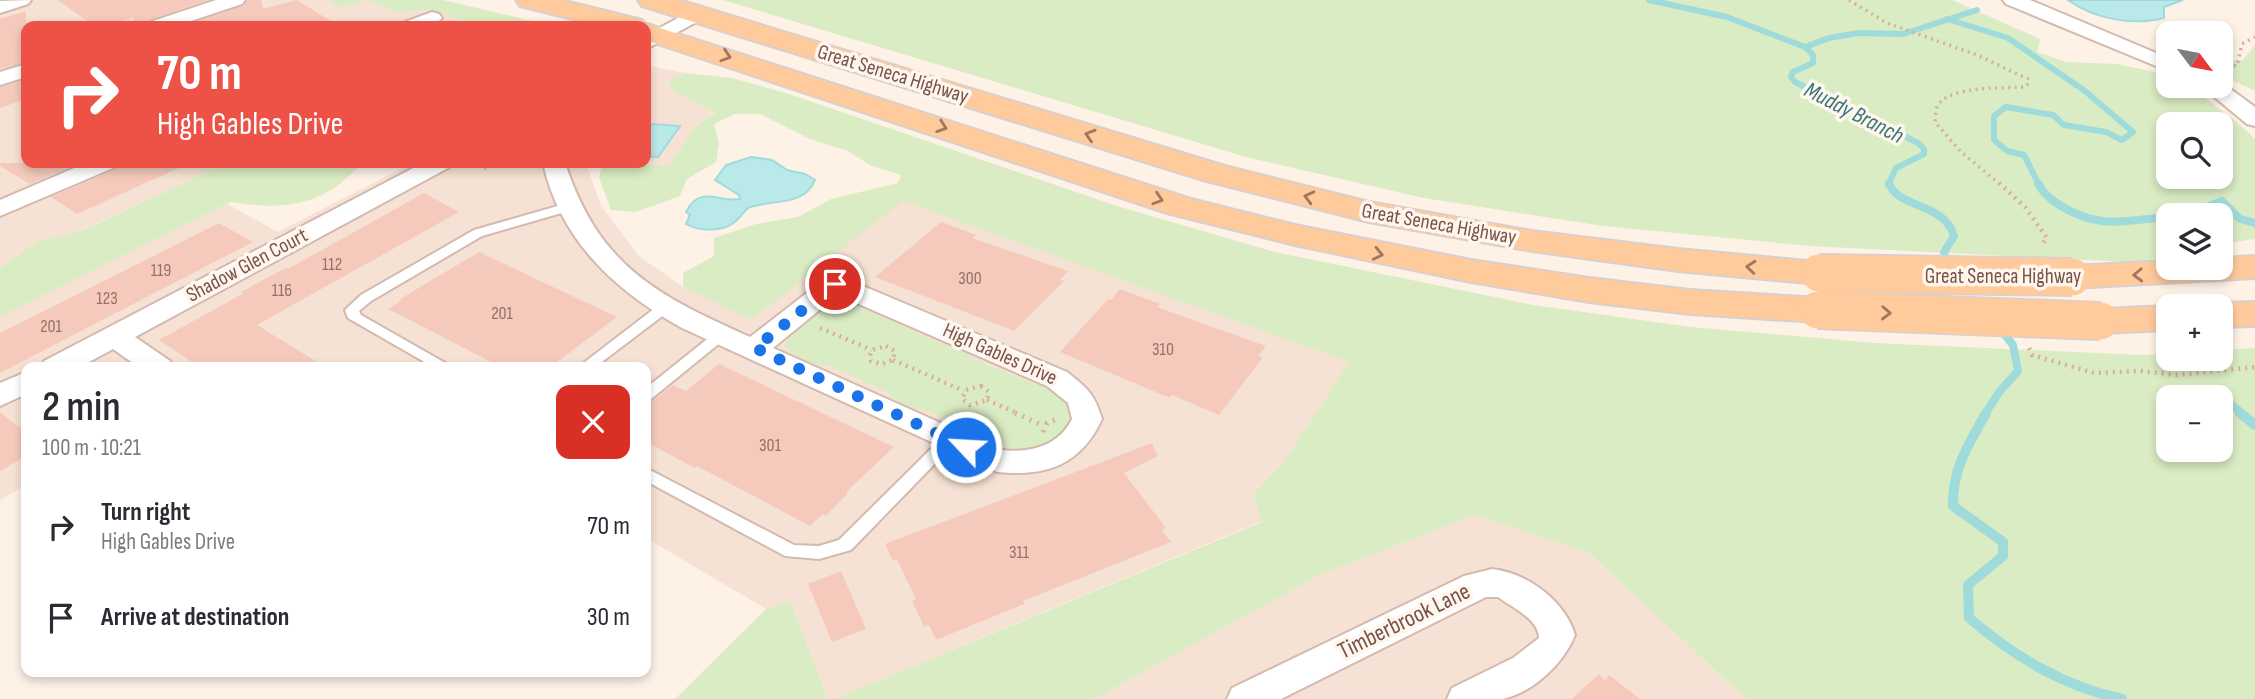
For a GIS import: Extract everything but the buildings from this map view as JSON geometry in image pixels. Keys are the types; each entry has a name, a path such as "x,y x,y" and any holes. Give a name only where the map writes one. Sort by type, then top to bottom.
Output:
{"main road":[{"name":"Great Seneca Highway","path":"529,0 605,21"},
{"name":"Great Seneca Highway","path":"651,0 1214,173 1369,212 1545,242 1678,260 1819,273 2072,277 2255,267"},
{"name":"Great Seneca Highway","path":"651,34 1179,206 1398,258 1552,285 1652,299 1818,310 2100,321 2156,319"},
{"path":"2233,315 2255,314"}],"street":[{"path":"0,6 21,0"},
{"path":"172,21 235,0"},
{"path":"2013,0 2156,60"},
{"path":"651,29 688,10"},
{"path":"424,21 432,18"},
{"path":"0,79 21,72"},
{"path":"2230,98 2255,119"},
{"path":"0,209 94,168"},
{"name":"Shadow Glen Court","path":"65,362 431,168"},
{"name":"High Gables Drive","path":"556,168 568,206 581,232 630,284 664,308 996,461 1031,463 1055,455 1072,444 1085,426 1086,412 1081,398 1058,379 835,284 755,348"},
{"path":"114,335 152,362"},
{"path":"0,396 21,385"},
{"name":"Timberbrook Lane","path":"1245,699 1476,586 1492,582 1508,586 1554,622 1558,632 1557,643 1543,659 1465,699"}],"lane":[{"path":"436,362 355,318 352,310 366,298 478,233 568,206"},
{"path":"592,362 664,308"},
{"path":"651,391 721,335"},
{"path":"651,477 791,551 820,554 845,545 949,440"}],"path":[{"path":"1849,0 1887,23 1978,55 2028,79 2029,83 2025,87 1958,91 1944,98 1937,106 1935,122 1943,135 2013,197 2045,232 2046,242 2037,249"},
{"path":"2233,66 2237,66 2242,44 2255,37"},
{"path":"820,328 872,350"},
{"path":"2027,343 2032,355 2094,373 2140,371 2177,375 2255,367"},
{"path":"893,360 896,355 892,347 880,346 872,350 869,357 876,364 893,360 964,391"},
{"path":"987,400 989,392 981,386 969,387 964,391 962,399 970,405 987,400 1044,426"}],"shaded area":[{"path":"0,0 329,0 342,7 366,0 398,12 434,10 462,21 21,21 21,168 216,168 80,231 38,241 0,268"},
{"path":"651,66 685,73 668,81 715,112 697,125 668,166 651,165"},
{"path":"402,168 588,168 601,206 639,256 683,287 751,320 903,200 1349,362 1283,463 1253,494 1262,521 834,699 828,699 790,601 766,609 651,541 651,362 21,362 21,488 0,500 0,317 227,204 278,232"},
{"path":"1475,515 1589,553 1746,699 1094,699 1320,575"}],"green space":[{"path":"329,0 366,0 342,8"},
{"path":"366,0 443,0 532,21 462,21 434,10 398,12"},
{"path":"723,0 1952,0 2040,39 2037,52 2066,62 2117,64 2156,72 2156,98 2205,98 2224,112 2156,112 2156,189 2233,189 2233,119 2255,139 2255,239 2233,242 2233,203 2156,203 2156,261 2148,263 1810,246 1603,226 1424,198 1246,157"},
{"path":"2255,45 2255,91 2233,81 2233,60 2243,60"},
{"path":"685,73 732,78 789,94 1117,206 1275,252 1533,305 1691,327 1874,343 2156,354 2156,371 2233,371 2233,349 2255,348 2255,699 1746,699 1589,553 1475,515 1320,575 1094,699 834,699 1262,522 1253,494 1283,463 1349,362 903,201 751,320 683,287 683,273 714,256 714,238 756,224 798,217 831,199 898,183 901,175 870,165 848,151 810,139 760,114 735,114 714,124 719,143 716,162 687,179 680,196 636,212 611,210 599,177 602,168 668,166 697,125 715,113 673,90 668,81"},
{"path":"216,168 358,168 334,188 309,200 271,206 231,202 0,317 0,268 38,241 81,231"},
{"path":"838,302 851,302 939,343 963,349 973,359 1034,384 1054,389 1065,398 1069,411 1066,425 1056,437 1040,446 1018,449 991,443 987,437 924,409 911,408 892,399 890,393 831,366 805,360 788,349 785,345 800,327"},
{"path":"790,601 828,699 675,699 766,609"}],"water":[{"path":"2068,0 2183,0 2164,7 2164,18 2127,21 2090,12"},
{"path":"651,126 680,126 658,157 651,156"},
{"path":"751,157 772,160 787,170 805,174 815,180 803,195 748,208 731,225 719,229 705,229 686,224 690,215 686,212 697,199 710,196 740,199 739,195 715,180 726,165"}],"waterway":[{"name":"Muddy Branch","path":"1649,0 1727,17 1805,47"},
{"path":"1948,19 1977,10"},
{"path":"1805,47 1829,38 1859,33 1903,34 1948,19"},
{"path":"1948,19 2008,38 2085,91 2133,132 2122,140 2106,132 2064,125 2053,115 2006,107 1994,116 1994,140 2007,151 2024,155 2038,183"},
{"name":"Muddy Branch","path":"1805,47 1813,55 1813,63 1793,72 1791,77 1795,82 1918,143 1924,149 1924,154 1896,168 1888,185"},
{"name":"Muddy Branch","path":"1889,183 1902,197 1931,211 1949,225 1954,236 1944,252 1947,264"},
{"path":"2038,183 2056,203 2093,219 2118,222 2156,218"},
{"path":"2217,203 2224,203"},
{"path":"2233,212 2240,219 2255,223"},
{"name":"Muddy Branch","path":"1985,414 2000,391 2018,371 2013,345 2000,329"},
{"path":"2233,406 2243,414"},
{"name":"Muddy Branch","path":"1986,413 1959,468 1953,506 2003,542 2003,556 1968,585 1969,618 2004,645 2041,668 2080,686 2122,699"},
{"path":"2240,413 2255,425"}],"route":[{"path":"835,284 755,348 966,447"}]}
